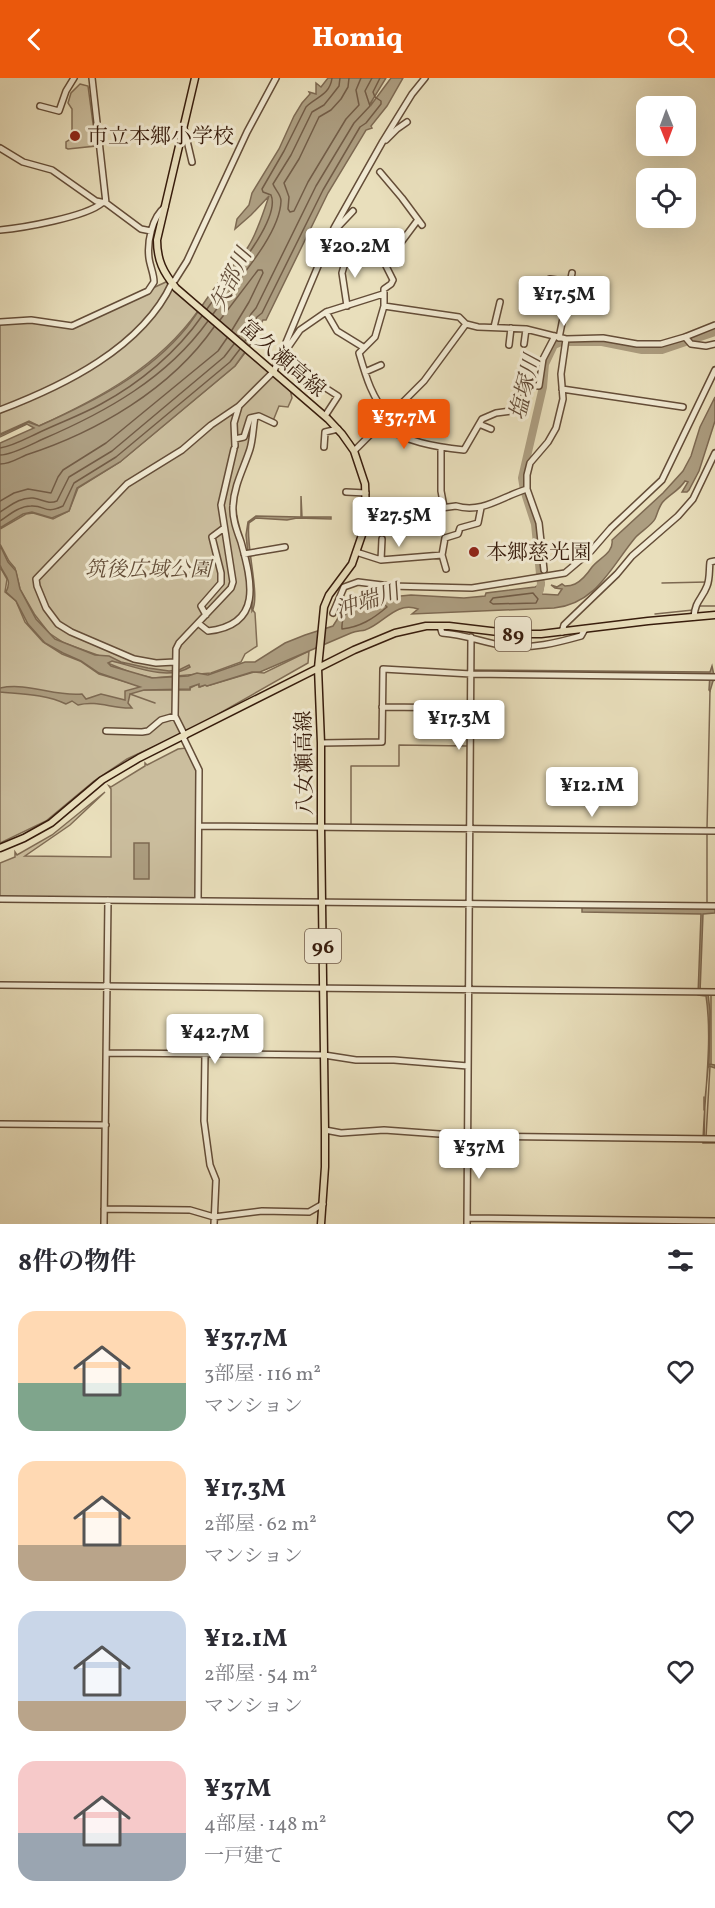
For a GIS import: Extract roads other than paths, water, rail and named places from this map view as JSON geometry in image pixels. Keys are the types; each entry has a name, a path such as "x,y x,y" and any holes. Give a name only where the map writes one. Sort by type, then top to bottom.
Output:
{"main road":[{"name":"富久瀬高線","path":"195,78 158,240 158,255 162,268 174,284 338,429 354,451 362,472 366,493 366,513 356,552 348,572 329,595 324,607 318,668"},
{"name":"89","path":"318,668 395,633 426,626 514,634 562,632 715,615"},
{"name":"八女瀬高線","path":"0,848 51,823 102,780 120,769 318,668 321,743 325,1130 321,1224"}],"street":[{"path":"40,106 59,111 66,91 74,78"},
{"path":"92,78 104,203"},
{"path":"0,410 65,381 110,353 150,316 174,284 187,261 247,132 276,78"},
{"path":"278,363 332,232 347,202 424,78"},
{"path":"383,141 408,122"},
{"path":"184,126 192,162"},
{"path":"0,148 23,162 52,170 141,229 151,231"},
{"path":"380,171 402,197 419,223 385,264"},
{"path":"0,230 30,227 93,209 104,203"},
{"path":"0,322 31,320 72,326 148,291 154,282 148,248 151,231 160,211 165,207"},
{"path":"332,232 353,211"},
{"path":"393,242 398,246"},
{"path":"359,245 385,264 393,280 384,289 384,306 375,337 359,353 377,403 389,417"},
{"path":"347,306 342,273 348,252"},
{"path":"544,570 539,523 527,489 527,475 530,463 548,442 556,428 563,399 560,338 572,273"},
{"path":"550,279 570,282"},
{"path":"175,662 145,662 134,659 71,632 58,624 46,608 36,579 127,484 182,450 211,425 239,406 278,363 300,330 327,312 377,294 383,294"},
{"path":"493,329 500,302"},
{"path":"322,306 337,331 363,347"},
{"path":"384,306 459,316 466,324 478,327 526,329 560,338 603,338 637,344 661,344 715,325"},
{"path":"354,451 424,381 466,324"},
{"path":"477,334 478,327"},
{"path":"509,345 511,328"},
{"path":"524,344 526,329"},
{"path":"685,337 691,344 706,346 715,344"},
{"path":"381,424 406,438 464,450 482,419 496,413 512,411 521,385 539,386 543,359 560,338"},
{"path":"365,372 381,365"},
{"path":"336,586 365,582 390,586 472,588 565,573 662,480 715,370"},
{"path":"324,387 338,396 325,416"},
{"path":"562,389 683,406"},
{"path":"198,900 199,770 176,716 176,649 178,643 231,588 233,574 221,505 235,448 234,423 239,406"},
{"path":"235,439 244,437 250,418 259,416 274,423"},
{"path":"198,623 208,631 213,630 243,617 249,603 248,575 232,509 237,479 251,447 255,417"},
{"path":"479,424 491,429"},
{"path":"324,447 325,432 338,429"},
{"path":"441,447 441,491 444,507"},
{"path":"562,632 564,625 617,574 632,556 678,516 693,499 715,453"},
{"path":"366,513 388,514 444,507 481,508 527,489"},
{"path":"346,492 366,493"},
{"path":"446,570 442,555 445,538 458,534 460,528 478,523 481,508"},
{"path":"206,615 201,606 219,588 221,573 212,537 224,528"},
{"path":"381,560 382,539"},
{"path":"217,555 226,541"},
{"path":"244,554 285,547"},
{"path":"356,552 381,560 442,555"},
{"path":"420,558 420,566"},
{"path":"694,617 696,604 709,580 710,562 715,561"},
{"path":"221,573 233,574"},
{"path":"333,613 341,591 350,584"},
{"path":"440,626 442,633 471,637 504,646 524,647 581,636 585,629"},
{"path":"471,637 466,1221 715,1221"},
{"path":"321,743 382,742 383,669 471,674 715,677"},
{"path":"382,707 471,708"},
{"path":"106,731 148,731 161,720 176,716"},
{"path":"199,826 715,831"},
{"path":"0,899 715,906"},
{"path":"104,1224 108,900"},
{"path":"0,985 715,992"},
{"path":"107,1053 324,1055 356,1060 394,1060 468,1066"},
{"path":"205,1053 204,1121 210,1165 216,1180 214,1224"},
{"path":"0,1124 106,1125"},
{"path":"325,1130 341,1133 384,1130 467,1136 715,1139"},
{"path":"104,1209 190,1210 214,1216 262,1212 309,1212 323,1204"}],"water":[{"name":"矢部川","path":"328,78 386,78 371,105 391,78 403,78 387,106 371,126 372,128 366,130 328,193 266,320 263,320 250,345 235,366 120,462 77,488 69,511 52,518 32,512 23,514 0,528 0,443 34,428 27,424 0,437 0,435 28,422 39,426 100,397 138,373 172,344 248,247 269,196 235,229 237,219 249,205 252,193 279,149 294,116 310,94 309,92 316,94 316,83 321,87"},
{"name":"沖端川","path":"715,397 715,421 699,471 689,490 682,492 688,482 685,481 662,503 653,521 635,538 592,592 569,605 554,608 412,614 418,609 403,608 372,627 351,633 260,672 252,672 207,686 199,687 199,684 190,689 144,690 130,694 128,703 132,708 78,705 72,701 66,704 42,696 0,692 0,688 21,687 82,694 86,699 101,694 125,700 125,691 140,687 99,673 45,643 28,624 16,601 6,592 8,583 0,565 0,545 8,562 16,571 20,589 36,619 55,639 95,655 109,656 121,662 148,668 169,671 179,670 189,665 190,667 172,673 162,673 112,661 108,663 111,666 152,678 188,676 197,673 208,675 245,662 255,662 285,643 333,626 342,610 358,599 411,595 464,598 535,587 544,583 542,594 558,595 562,589 551,585 569,586 585,576 611,548 612,540 663,493 683,471 691,456 700,427"},
{"path":"301,496 302,517 331,517 331,519 256,518 249,523 255,594 252,611 246,535 248,522 256,516 301,517"},
{"path":"712,666 715,680 710,691 710,674 474,672 473,670 710,672"},
{"path":"134,843 149,843 149,879 134,879"},
{"path":"582,906 715,908 715,913 703,914 700,993 708,994 709,1064 715,1065 715,1068 709,1066 708,1068 706,1085 708,1013 706,996 698,995 701,914 582,912"},
{"path":"705,1107 704,1141 715,1143 703,1143"}],"waterway":[{"name":"塩塚川","path":"539,592 541,584 535,524 522,478 543,387 545,364 554,345 561,342 602,342 642,350 662,350 715,332"},
{"path":"662,583 707,582"},
{"path":"707,592 711,582"},
{"path":"698,606 715,606"},
{"path":"655,614 693,610"},
{"path":"707,829 710,691"},
{"path":"130,694 155,703"},
{"path":"351,824 351,766 399,766 399,745 467,746"},
{"path":"707,833 707,904"},
{"path":"711,994 711,1064"},
{"path":"706,1137 710,1066"},
{"path":"704,1097 704,1110"}],"place":[{"name":"市立本郷小学校","path":"75,136"},
{"name":"本郷慈光園","path":"474,552"}],"park label":[{"name":"筑後広域公園","path":"148,569"}]}
